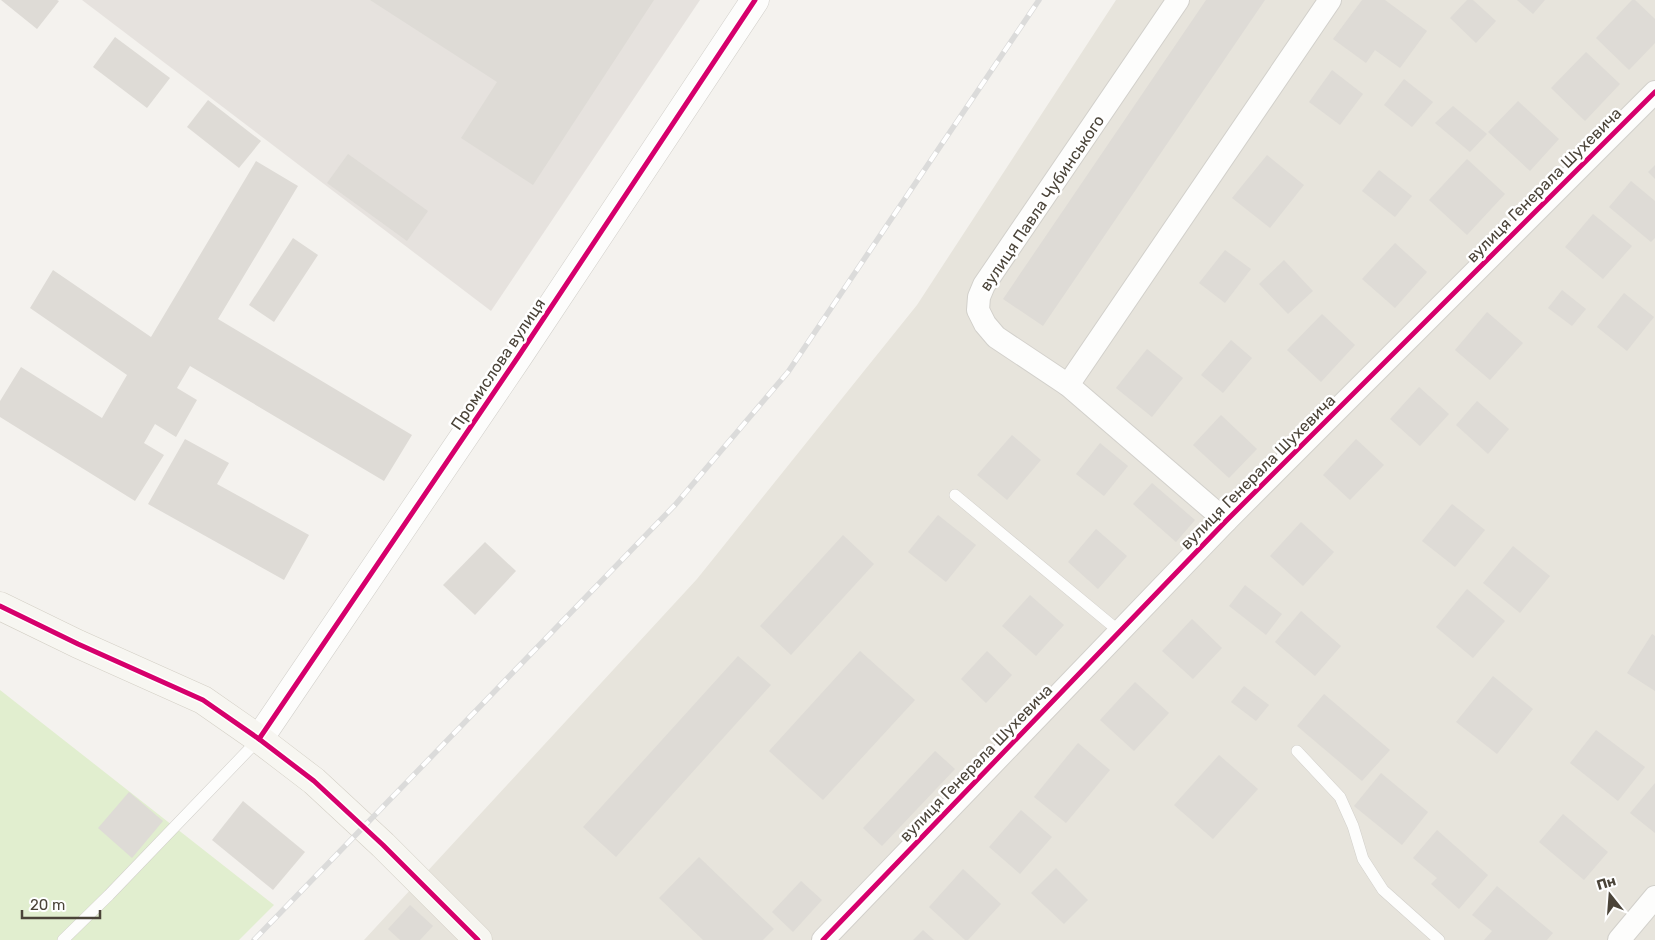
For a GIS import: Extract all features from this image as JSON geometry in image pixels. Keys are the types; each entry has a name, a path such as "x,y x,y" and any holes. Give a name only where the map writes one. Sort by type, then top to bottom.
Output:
{"main road":[{"path":"0,606 78,644 203,700 259,739 314,781 383,845 478,940"}],"street":[{"name":"Промислова вулиця","path":"259,739 518,357 755,0"},
{"name":"вулиця Павла Чубинського","path":"1178,0 984,285 979,297 978,310 985,324 996,337 1068,385 1226,521"},
{"path":"1068,385 1330,0"},
{"name":"вулиця Генерала Шухевича","path":"823,940 1226,521 1655,92"},
{"path":"1619,940 1655,897"}],"lane":[{"path":"955,495 1120,632"},
{"path":"63,940 109,895 259,739"},
{"path":"1297,751 1340,797 1353,826 1363,858 1383,890 1439,940"}],"shaded area":[{"path":"82,0 700,0 491,311"},
{"path":"1116,0 1655,0 1655,940 364,940 697,579 917,305"}],"green space":[{"path":"0,690 274,905 239,940 0,940"}],"building":[{"path":"1,0 57,0 59,1 37,29"},
{"path":"370,0 654,0 533,185 461,138 497,82"},
{"path":"1206,0 1265,0 1043,326 1003,299"},
{"path":"1362,0 1385,0 1427,31 1400,68 1375,50 1366,63 1333,39"},
{"path":"1467,0 1473,0 1496,21 1476,43 1450,18"},
{"path":"1517,0 1545,0 1533,14"},
{"path":"1632,0 1635,0 1655,19 1655,43 1629,70 1596,38"},
{"path":"115,37 170,78 147,108 93,67"},
{"path":"1586,52 1620,84 1585,121 1551,88"},
{"path":"1332,70 1363,94 1340,125 1309,102"},
{"path":"1404,79 1433,102 1412,127 1384,105"},
{"path":"208,100 261,141 239,168 187,127"},
{"path":"1518,101 1559,139 1530,171 1488,132"},
{"path":"1453,106 1487,134 1470,152 1435,123"},
{"path":"348,154 428,211 407,241 327,183"},
{"path":"1267,155 1304,185 1270,228 1232,198"},
{"path":"1467,159 1505,194 1467,235 1429,200"},
{"path":"256,161 298,186 218,319 412,435 384,481 190,366 177,388 197,400 176,437 155,424 144,443 164,455 135,501 0,417 0,401 21,367 102,418 127,375 30,308 53,270 151,337"},
{"path":"1655,165 1655,179 1648,172"},
{"path":"1379,170 1412,196 1395,217 1362,191"},
{"path":"1631,181 1655,201 1655,238 1651,242 1609,207"},
{"path":"1593,214 1632,246 1603,279 1565,247"},
{"path":"293,238 318,255 274,322 249,305"},
{"path":"1395,243 1427,272 1395,308 1362,279"},
{"path":"1225,250 1251,269 1225,303 1199,283"},
{"path":"1284,260 1313,291 1288,314 1259,284"},
{"path":"1562,290 1586,309 1572,326 1548,308"},
{"path":"1624,293 1654,317 1627,351 1597,327"},
{"path":"1487,312 1523,343 1490,380 1455,350"},
{"path":"1322,314 1355,345 1321,382 1287,350"},
{"path":"1231,340 1252,358 1223,393 1201,375"},
{"path":"1147,349 1183,378 1152,417 1116,388"},
{"path":"1419,387 1449,414 1420,446 1390,419"},
{"path":"1477,401 1509,429 1488,454 1456,425"},
{"path":"1221,415 1257,449 1229,478 1193,445"},
{"path":"1012,435 1041,460 1007,500 977,475"},
{"path":"185,439 229,463 217,484 309,535 284,580 148,504"},
{"path":"1356,439 1384,465 1350,500 1323,475"},
{"path":"1100,443 1128,466 1104,496 1076,474"},
{"path":"1152,483 1195,520 1176,542 1133,504"},
{"path":"1452,504 1485,530 1455,567 1422,541"},
{"path":"938,515 976,545 946,582 908,552"},
{"path":"1301,522 1334,552 1303,586 1270,556"},
{"path":"1096,529 1127,556 1098,589 1068,562"},
{"path":"843,535 874,564 791,655 760,626"},
{"path":"485,542 516,571 475,615 443,585"},
{"path":"1513,546 1550,576 1520,613 1483,583"},
{"path":"1245,585 1282,614 1266,635 1229,606"},
{"path":"1467,589 1505,621 1473,658 1436,627"},
{"path":"1030,595 1064,625 1036,656 1002,626"},
{"path":"1301,611 1341,646 1315,676 1275,642"},
{"path":"1192,619 1222,648 1193,679 1162,651"},
{"path":"1652,634 1655,636 1655,691 1627,673"},
{"path":"860,651 915,700 823,800 769,751"},
{"path":"987,651 1012,675 986,703 961,679"},
{"path":"738,656 771,685 616,857 583,827"},
{"path":"1493,676 1533,709 1497,754 1456,722"},
{"path":"1135,682 1169,713 1134,751 1100,720"},
{"path":"1244,686 1269,705 1256,721 1231,702"},
{"path":"1324,694 1390,750 1362,781 1297,726"},
{"path":"1596,730 1645,767 1618,801 1570,763"},
{"path":"1078,743 1110,770 1066,823 1034,797"},
{"path":"935,751 955,769 882,846 863,828"},
{"path":"1219,755 1258,789 1213,839 1174,805"},
{"path":"1381,773 1428,812 1402,845 1354,806"},
{"path":"1655,783 1655,833 1630,813"},
{"path":"129,792 163,821 132,858 98,828"},
{"path":"243,801 305,852 273,890 212,840"},
{"path":"1021,810 1052,837 1020,874 989,847"},
{"path":"1563,814 1608,852 1584,880 1539,842"},
{"path":"1437,830 1488,875 1459,909 1431,884 1437,878 1413,858"},
{"path":"699,857 774,929 763,940 703,940 659,898"},
{"path":"1056,868 1088,900 1064,924 1031,893"},
{"path":"963,869 1001,904 968,940 965,940 929,907"},
{"path":"801,881 822,900 793,932 772,912"},
{"path":"1497,886 1553,933 1547,940 1484,940 1492,931 1472,915"},
{"path":"410,905 433,926 420,940 400,940 388,929"},
{"path":"923,930 934,940 913,940"}],"railway":[{"path":"254,940 675,505 788,372 1039,0"}],"cycle path":[{"path":"259,739 518,357 755,0"},
{"path":"823,940 1226,521 1655,92"},
{"path":"0,606 78,644 203,700 259,739 314,781 383,845 478,940"}]}
